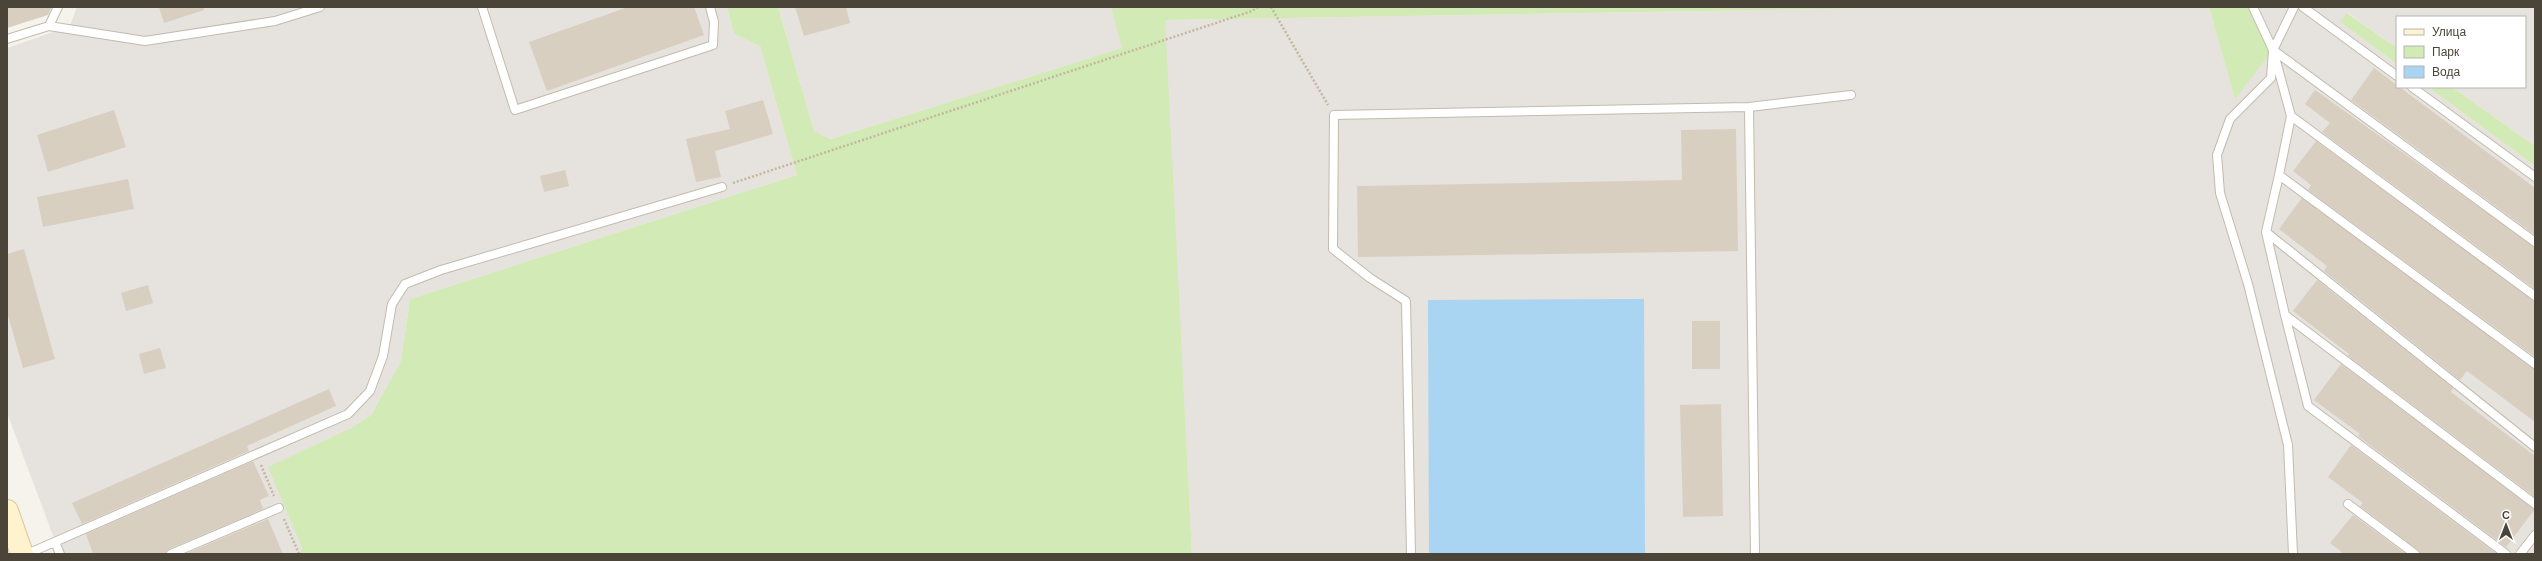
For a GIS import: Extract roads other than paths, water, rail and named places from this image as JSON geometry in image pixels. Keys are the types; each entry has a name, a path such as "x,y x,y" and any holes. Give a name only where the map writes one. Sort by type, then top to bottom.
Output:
{"main road":[{"path":"7,511 22,554"}],"lane":[{"path":"49,26 58,7"},
{"path":"7,39 49,26 145,41 275,21 320,7"},
{"path":"482,7 514,110 713,45 714,22 710,7"},
{"path":"2253,7 2273,50 2291,116 2266,232 2308,406 2506,554"},
{"path":"2293,554 2288,445 2248,284 2220,193 2217,155 2230,119 2271,78 2273,50 2294,7"},
{"path":"2303,7 2396,75"},
{"path":"2273,50 2535,242"},
{"path":"2413,88 2535,177"},
{"path":"1411,554 1406,302 1370,278 1333,248 1334,114 1749,107 1851,95"},
{"path":"1749,107 1756,554"},
{"path":"2291,116 2535,296"},
{"path":"2279,175 2535,364"},
{"path":"27,554 348,414 370,391 383,356 392,304 406,284 441,270 722,187"},
{"path":"2266,232 2535,447"},
{"path":"2285,315 2535,504"},
{"path":"2348,504 2415,554"},
{"path":"171,554 279,508"},
{"path":"2520,554 2535,535"},
{"path":"55,542 60,554"}],"water":[{"path":"1644,299 1645,554 1429,554 1428,300"}]}
